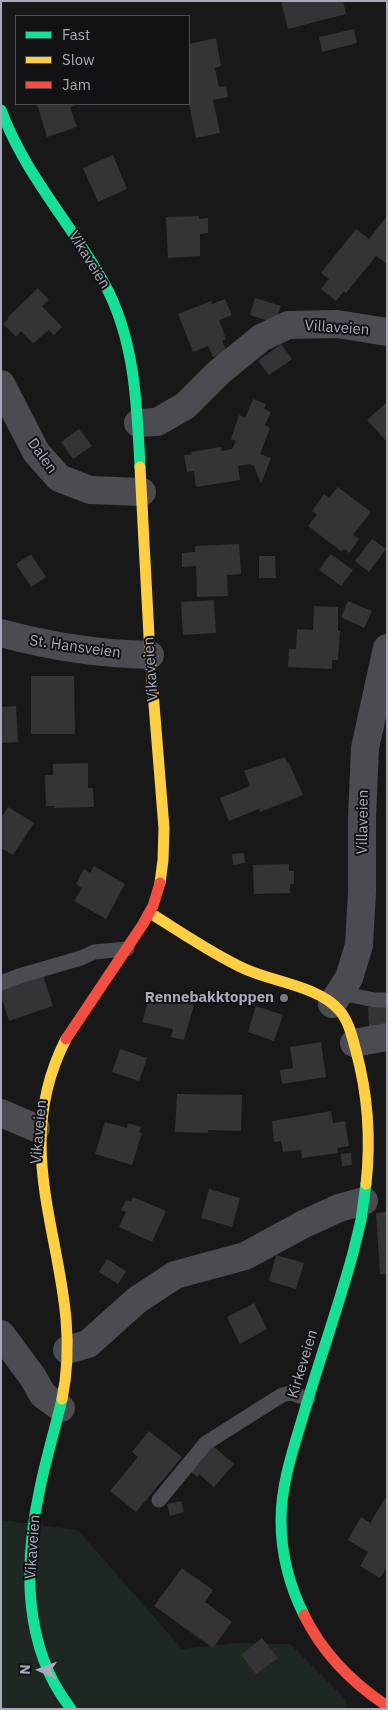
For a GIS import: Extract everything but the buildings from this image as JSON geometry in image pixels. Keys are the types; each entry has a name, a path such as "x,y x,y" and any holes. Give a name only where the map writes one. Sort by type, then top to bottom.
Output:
{"main road":[{"name":"Vikaveien","path":"1,110 9,132 25,163 89,257 105,284 118,313 133,369 138,423 150,655 164,851 158,893 150,913 127,949 75,1021 55,1056 38,1106 34,1166 62,1305 67,1350 66,1377 61,1408 32,1520 30,1589 33,1622 42,1654 53,1681 70,1709"},
{"path":"150,913 247,970 318,996 336,998"},
{"name":"Kirkeveien","path":"336,998 339,1010 354,1043 366,1099 368,1129 364,1201 356,1242 287,1470 282,1498 282,1539 289,1578 304,1618 320,1644 360,1688 387,1706"}],"street":[{"name":"Villaveien","path":"138,423 157,422 185,406 218,373 261,338 288,325 337,324 387,332"},
{"name":"Dalen","path":"1,384 36,452 58,478 90,490 142,492"},
{"name":"St. Hansveien","path":"1,633 32,642 118,654 150,655"},
{"name":"Villaveien","path":"336,998 349,978 359,945 365,748 387,648"},
{"path":"354,1043 387,1037"},
{"path":"1,1112 36,1128"},
{"path":"67,1350 88,1344 136,1300 175,1275 245,1256 304,1224 339,1208 364,1201"},
{"path":"1,1334 32,1376 43,1395 61,1408"}],"lane":[{"path":"1,984 18,976 81,958 94,952 127,949"},
{"path":"336,998 387,1000"},
{"path":"159,1500 206,1443 282,1395 291,1393 308,1399"}],"shaded area":[{"path":"1,1520 78,1530 182,1649 234,1643 290,1644 346,1700 347,1709 1,1709"}],"traffic: fast":[{"path":"1,110 11,134 35,177 91,261 114,304 128,349 132,373 140,467"},
{"path":"304,1615 294,1592 284,1556 281,1532 283,1493 295,1442 353,1253 361,1220 366,1184"},
{"path":"62,1399 35,1512 30,1562 30,1587 32,1612 44,1660 54,1683 71,1709"}],"traffic: slow":[{"path":"140,467 150,655 164,828 160,883"},
{"path":"150,913 233,963 256,974 295,985 319,995 339,1010 350,1029 366,1101 368,1134 366,1184"},
{"path":"62,1399 67,1352 65,1307 49,1219 43,1175 41,1131 48,1086 66,1039"}],"traffic: jam":[{"path":"66,1039 143,924 153,906 160,883"},
{"path":"304,1615 320,1642 339,1666 387,1706"}],"place":[{"name":"Rennebakktoppen","path":"284,998"}]}
